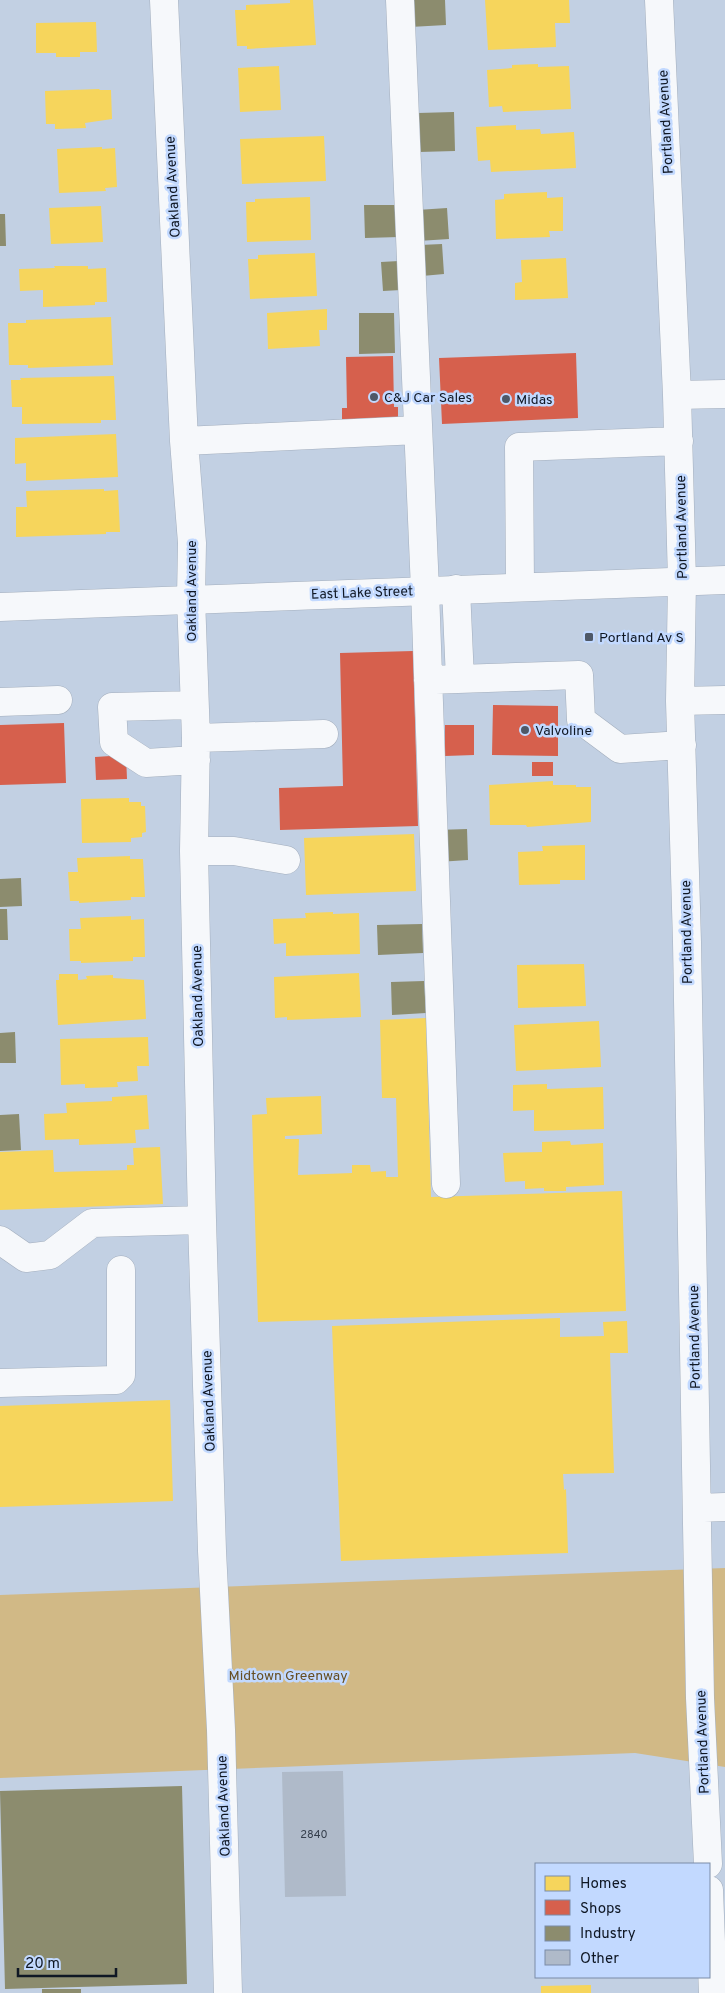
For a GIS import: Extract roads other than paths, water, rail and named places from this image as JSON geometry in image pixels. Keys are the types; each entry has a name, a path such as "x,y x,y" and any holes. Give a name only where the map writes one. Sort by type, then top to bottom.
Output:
{"street":[{"name":"Oakland Avenue","path":"164,0 184,441 192,543 191,598 196,749 194,851 202,1220 212,1551 221,1730 228,1993"},
{"path":"400,0 425,590 446,1184"},
{"name":"Portland Avenue","path":"659,0 678,395 682,581 680,701 700,1698 708,1863"},
{"path":"678,395 725,394"},
{"path":"184,441 418,430"},
{"path":"520,587 519,447 679,441"},
{"name":"East Lake Street","path":"0,607 191,598 725,580"},
{"path":"456,589 460,679"},
{"path":"428,680 579,675 580,720 620,749 682,745"},
{"path":"0,702 58,700"},
{"path":"680,701 725,700"},
{"path":"194,705 112,707 114,742 146,763 196,749 324,734"},
{"path":"194,851 234,852 286,860"},
{"path":"0,1240 26,1258 50,1255 92,1223 202,1220"},
{"path":"0,1383 116,1380 122,1375 121,1270"},
{"path":"697,1508 725,1507"},
{"path":"710,1916 713,1993"}],"place":[{"name":"C&J Car Sales","path":"374,397"},
{"name":"Midas","path":"506,399"},
{"name":"Portland Av S","path":"589,637"},
{"name":"Valvoline","path":"525,730"}],"park label":[{"name":"Midtown Greenway","path":"288,1675"}]}
